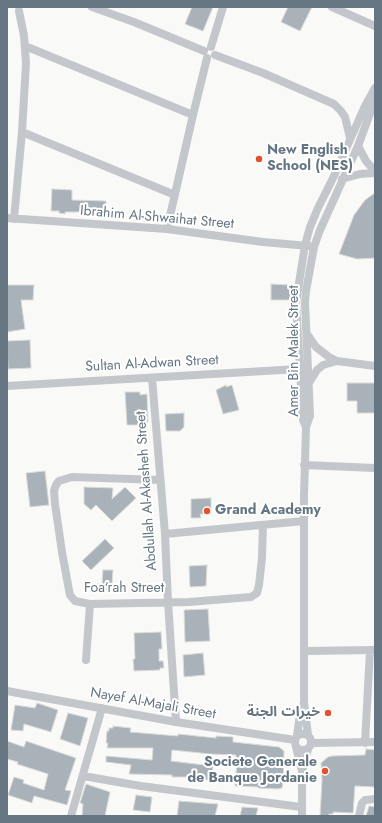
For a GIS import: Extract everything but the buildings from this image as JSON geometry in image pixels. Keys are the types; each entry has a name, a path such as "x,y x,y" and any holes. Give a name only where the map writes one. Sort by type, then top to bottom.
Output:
{"street":[{"path":"92,7 134,22 334,104 345,117 350,139"},
{"path":"168,229 193,115 223,7"},
{"path":"332,7 375,26"},
{"path":"10,218 22,132 26,63 25,46 19,10"},
{"path":"25,46 193,115"},
{"name":"Amer Bin Malek Street","path":"306,427 303,420 296,302 305,245 312,223 365,106 375,88"},
{"name":"Amer Bin Malek Street","path":"302,772 309,742 304,702 304,465 306,427 310,416 306,333 306,291 314,247 326,213 358,146 375,96"},
{"path":"22,132 176,195"},
{"path":"358,146 366,161 375,172"},
{"path":"342,179 375,172"},
{"name":"Ibrahim Al-Shwaihat Street","path":"10,218 168,229 314,247"},
{"path":"306,333 316,347 337,361"},
{"path":"309,383 317,370 330,362 337,361 375,366"},
{"name":"Sultan Al-Adwan Street","path":"7,386 299,369"},
{"name":"Abdullah Al-Akasheh Street","path":"152,378 165,534 176,722"},
{"path":"304,465 375,468"},
{"name":"Foa‘rah Street","path":"160,480 72,476 64,478 56,485 54,491 55,504 69,590 74,601 90,604 168,602 231,600 254,596 258,590 260,578 263,525"},
{"path":"165,534 304,521"},
{"path":"86,660 90,604"},
{"path":"304,651 372,650 365,743"},
{"name":"Nayef Al-Majali Street","path":"7,691 176,722 296,741"},
{"name":"Amer Bin Malek Street","path":"302,816 302,772 296,741 300,714 304,702"},
{"path":"71,816 102,708"},
{"path":"309,742 303,734 296,741 302,750 309,742 375,742"},
{"path":"83,776 141,786 302,807"},
{"path":"359,816 362,803 365,800 375,799"}],"place":[{"name":"New English School (NES)","path":"259,159"},
{"name":"Grand Academy","path":"207,511"},
{"name":"خيرات الجنة","path":"328,713"},
{"name":"Societe Generale de Banque Jordanie","path":"325,771"}]}
